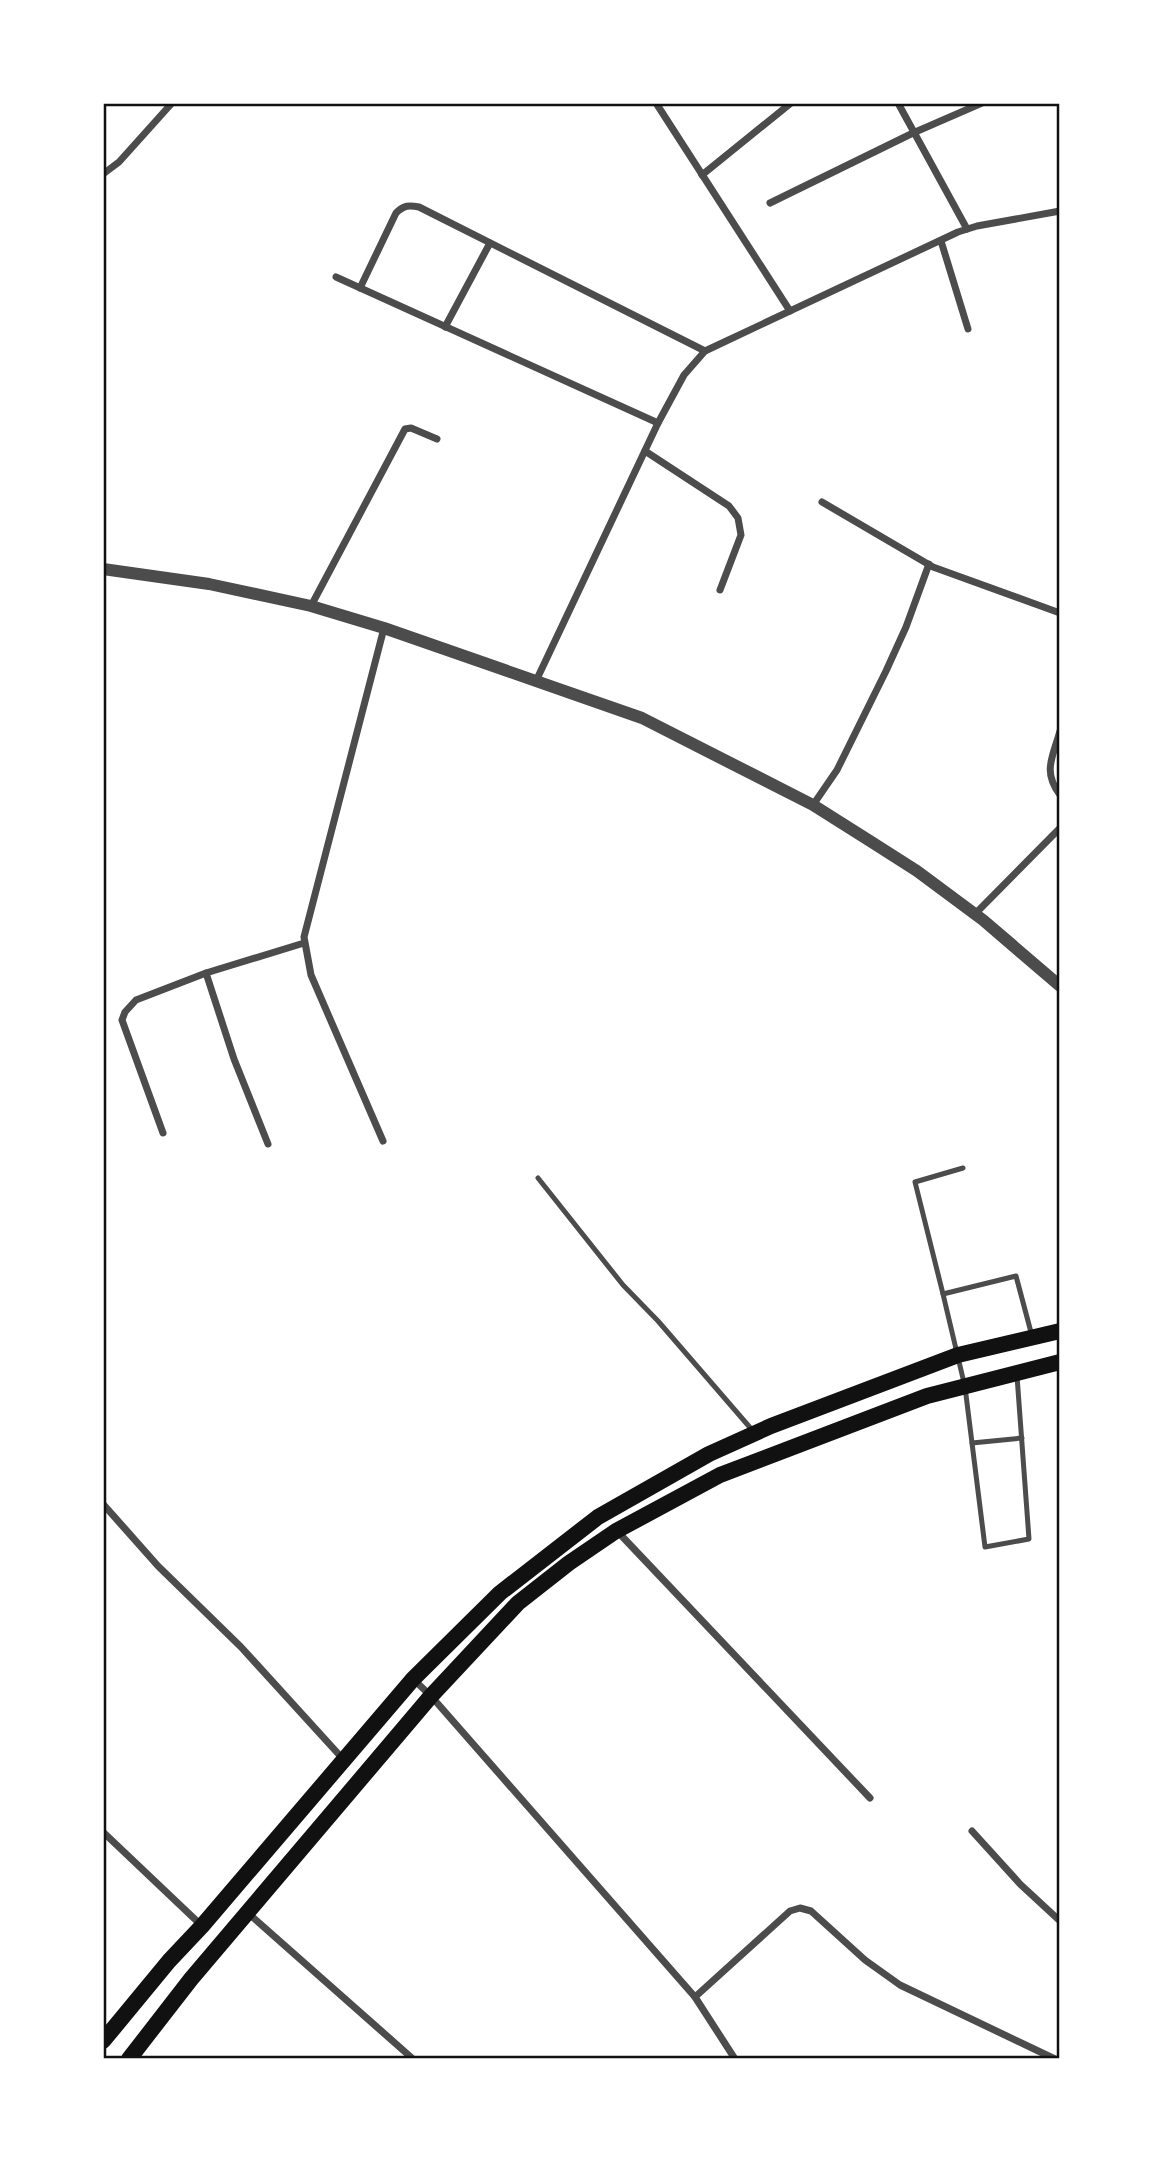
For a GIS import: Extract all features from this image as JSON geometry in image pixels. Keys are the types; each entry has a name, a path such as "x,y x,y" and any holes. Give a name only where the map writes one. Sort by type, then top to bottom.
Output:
{"main road":[{"path":"103,2041 413,1679 500,1593 598,1517 709,1454 755,1434 958,1355 1060,1331"},
{"path":"129,2059 247,1913 431,1696 518,1602 569,1563 616,1531 720,1475 927,1396 1060,1363"}],"street":[{"path":"103,174 119,162 172,103"},
{"path":"656,103 790,311"},
{"path":"702,175 791,103"},
{"path":"898,103 967,229"},
{"path":"770,203 913,133 982,103"},
{"path":"360,288 396,213 402,207 410,205 419,207 705,351"},
{"path":"536,681 658,423 684,374 705,351 967,229 1060,211"},
{"path":"941,241 968,330"},
{"path":"445,327 490,243"},
{"path":"336,277 658,423"},
{"path":"311,606 405,429 411,428 437,439"},
{"path":"645,451 729,506 738,518 741,535 720,590"},
{"path":"822,502 929,564 996,592 1060,613"},
{"path":"813,805 836,770 886,671 906,627 929,564"},
{"path":"103,569 209,584 311,606 384,628 642,718 813,805 917,871 975,914 1060,986"},
{"path":"383,1142 311,975 304,930 384,628"},
{"path":"1060,731 1049,775 1051,783 1060,795"},
{"path":"975,914 1060,828"},
{"path":"163,1133 122,1020 125,1012 136,1000 206,973 304,943"},
{"path":"206,973 234,1059 268,1144"},
{"path":"103,1504 158,1566 241,1647 343,1759"},
{"path":"616,1531 870,1798"},
{"path":"413,1679 431,1696 695,1997 735,2059"},
{"path":"972,1831 1020,1884 1060,1921"},
{"path":"103,1832 202,1926"},
{"path":"695,1997 790,1910 800,1908 811,1911 864,1961 900,1985 1055,2059"},
{"path":"247,1913 413,2059"}],"lane":[{"path":"963,1168 915,1182 965,1387 985,1548 1029,1539 1017,1373"},
{"path":"538,1178 623,1285 658,1321 755,1434"},
{"path":"943,1294 1016,1276 1033,1338"},
{"path":"972,1443 1022,1438"}]}
